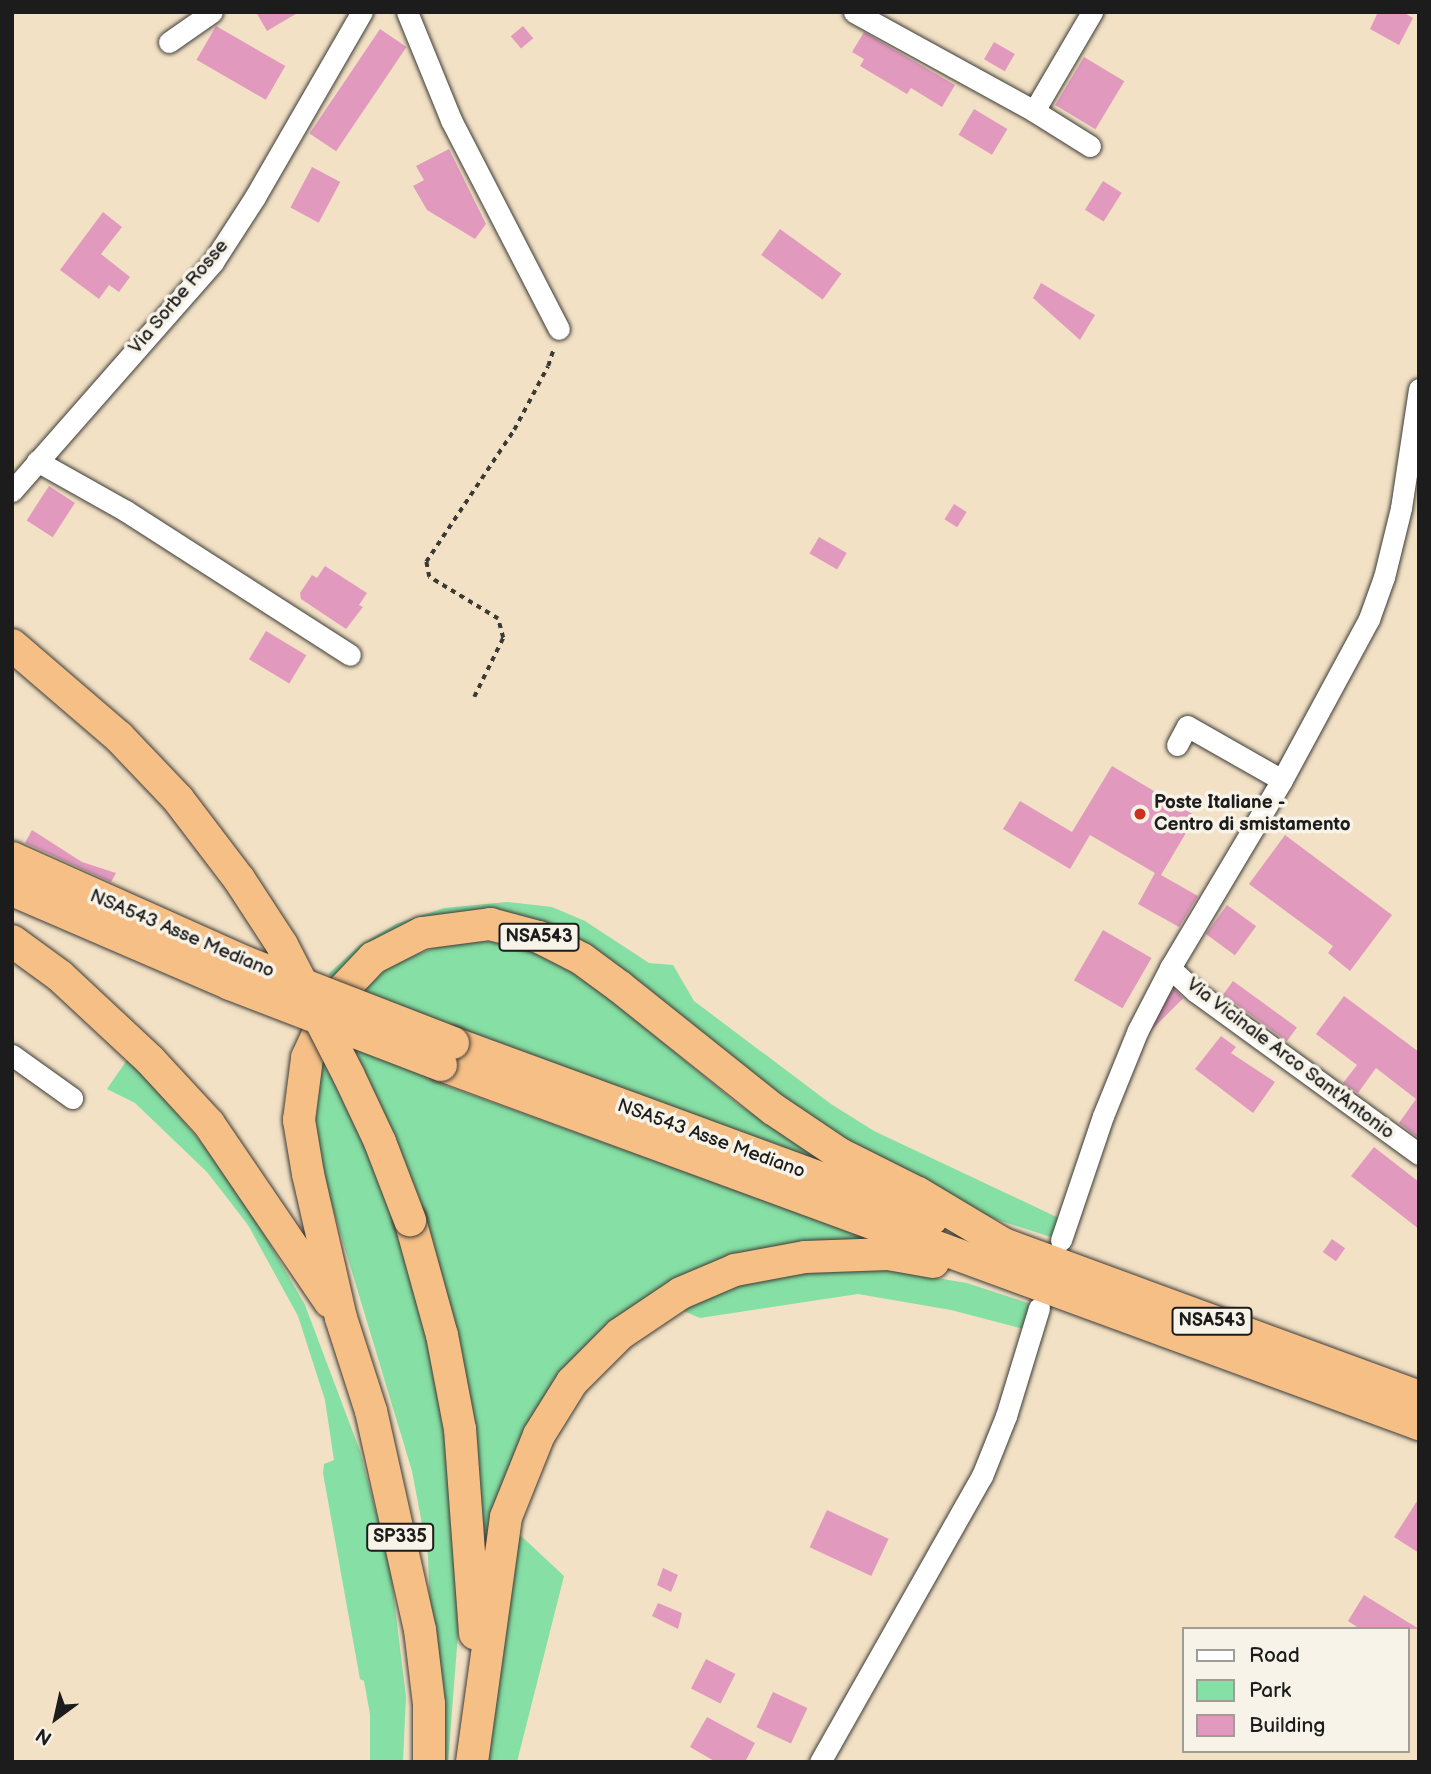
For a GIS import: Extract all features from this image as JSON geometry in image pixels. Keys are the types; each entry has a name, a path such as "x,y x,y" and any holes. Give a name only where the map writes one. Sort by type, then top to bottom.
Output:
{"highway":[{"path":"12,645 119,737 186,809 239,879 282,945 380,1142 410,1220 442,1335 460,1429 483,1581 481,1697 472,1762"},
{"name":"NSA543 Asse Mediano","path":"12,859 447,1054"},
{"name":"NSA543 Asse Mediano","path":"12,890 230,984 447,1054 1007,1260 1419,1424"},
{"name":"NSA543","path":"341,1318 308,1174 299,1120 307,1058 334,999 373,958 422,933 490,924 539,937 582,959 773,1109 840,1154 918,1193 1007,1260"},
{"path":"12,941 60,976 150,1060 209,1124 341,1318"},
{"name":"NSA543","path":"483,1581 539,1435 572,1382 620,1334 681,1293 735,1270 805,1257 888,1254 1007,1260"},
{"name":"NSA543 Asse Mediano","path":"1007,1260 1419,1397"},
{"name":"SP335","path":"341,1318 371,1411 420,1630 429,1704 429,1762"}],"street":[{"path":"169,42 212,12"},
{"name":"Via Sorbe Rosse","path":"12,491 212,262 255,197 362,12"},
{"path":"407,12 451,120 559,329"},
{"path":"854,12 1034,111 1090,146"},
{"path":"1034,111 1092,12"},
{"name":"Via Vicinale Arco Sant'Antonio","path":"1419,389 1401,508 1381,587 1369,619 1282,780 1170,968 1196,992 1419,1154"},
{"path":"37,461 126,511 350,655"},
{"path":"1177,745 1187,726 1282,780"},
{"path":"1061,1240 1128,1054 1170,968"},
{"path":"12,1055 72,1098"},
{"path":"820,1762 982,1476 1006,1416 1039,1308"}],"path":[{"path":"474,697 503,638 498,619 429,577 426,562 514,430 548,366 559,329"}],"green space":[{"path":"507,902 552,907 585,921 649,963 673,965 694,1001 831,1104 874,1131 1063,1220 1057,1239 992,1218 857,1152 494,918 341,979 328,974 360,945 396,924 444,908"},
{"path":"456,940 503,942 545,954 599,990 739,1105 841,1168 839,1173 444,1022 427,1079 872,1239 731,1285 760,1278 864,1266 967,1283 1031,1304 1024,1329 951,1310 858,1294 700,1318 679,1309 633,1340 585,1389 559,1427 535,1481 518,1533 564,1576 517,1762 476,1762 487,1541 457,1537 460,1609 448,1762 435,1762 428,1556 412,1471 321,1169 311,1119 325,1043 358,987 396,962"},
{"path":"129,1057 233,1180 305,1305 360,1451 390,1566 406,1697 403,1762 370,1762 370,1714 364,1681 360,1679 323,1473 324,1464 334,1460 325,1400 298,1316 248,1225 207,1172 135,1103 107,1089"}],"building":[{"path":"256,12 299,12 267,31"},
{"path":"1378,12 1403,12 1413,18 1399,45 1370,29"},
{"path":"216,26 285,66 266,100 196,60"},
{"path":"523,26 533,38 521,49 511,36"},
{"path":"380,29 407,47 336,151 310,133"},
{"path":"864,32 955,85 942,107 911,88 907,94 860,66 864,59 852,52"},
{"path":"994,42 1015,54 1005,71 984,59"},
{"path":"1084,57 1124,81 1095,129 1055,105"},
{"path":"974,109 1007,129 992,155 959,135"},
{"path":"449,149 486,224 475,239 427,210 413,186 424,180 416,166"},
{"path":"312,167 340,182 319,223 290,208"},
{"path":"1103,181 1122,193 1104,221 1085,210"},
{"path":"103,212 122,227 101,254 130,277 119,292 109,285 99,299 60,270"},
{"path":"780,229 841,274 823,300 761,255"},
{"path":"1041,283 1095,315 1080,340 1033,298"},
{"path":"49,486 75,503 53,537 27,520"},
{"path":"954,504 967,512 957,527 944,519"},
{"path":"819,537 847,553 837,569 810,553"},
{"path":"325,566 367,593 359,605 363,607 346,629 301,599 300,593 312,575 317,578"},
{"path":"266,631 306,655 289,683 249,659"},
{"path":"1112,766 1196,816 1161,875 1198,896 1179,927 1138,904 1155,873 1090,835 1070,869 1003,829 1020,801 1072,832"},
{"path":"32,830 82,862 116,873 111,882 25,843"},
{"path":"1285,835 1392,915 1350,971 1328,953 1333,946 1249,884"},
{"path":"1227,905 1256,926 1235,955 1206,934"},
{"path":"1103,930 1151,958 1122,1008 1074,980"},
{"path":"1233,981 1297,1027 1287,1041 1223,995"},
{"path":"1174,989 1183,998 1145,1036 1136,1027"},
{"path":"1344,996 1419,1052 1419,1138 1399,1123 1416,1099 1376,1068 1358,1093 1343,1083 1357,1065 1316,1034"},
{"path":"1221,1036 1236,1047 1231,1053 1275,1082 1253,1113 1195,1069"},
{"path":"1374,1147 1419,1182 1419,1229 1351,1176"},
{"path":"1332,1239 1345,1248 1336,1261 1323,1252"},
{"path":"1419,1498 1419,1553 1394,1537"},
{"path":"827,1510 889,1539 871,1576 810,1547"},
{"path":"663,1568 678,1575 671,1592 657,1585"},
{"path":"1364,1595 1419,1629 1357,1627 1348,1621"},
{"path":"658,1603 682,1613 678,1629 652,1616"},
{"path":"706,1659 735,1674 720,1703 691,1688"},
{"path":"773,1692 807,1708 791,1743 757,1727"},
{"path":"707,1717 755,1743 745,1762 716,1762 690,1747"}],"place":[{"name":"Poste Italiane - Centro di smistamento","path":"1140,814"}]}
